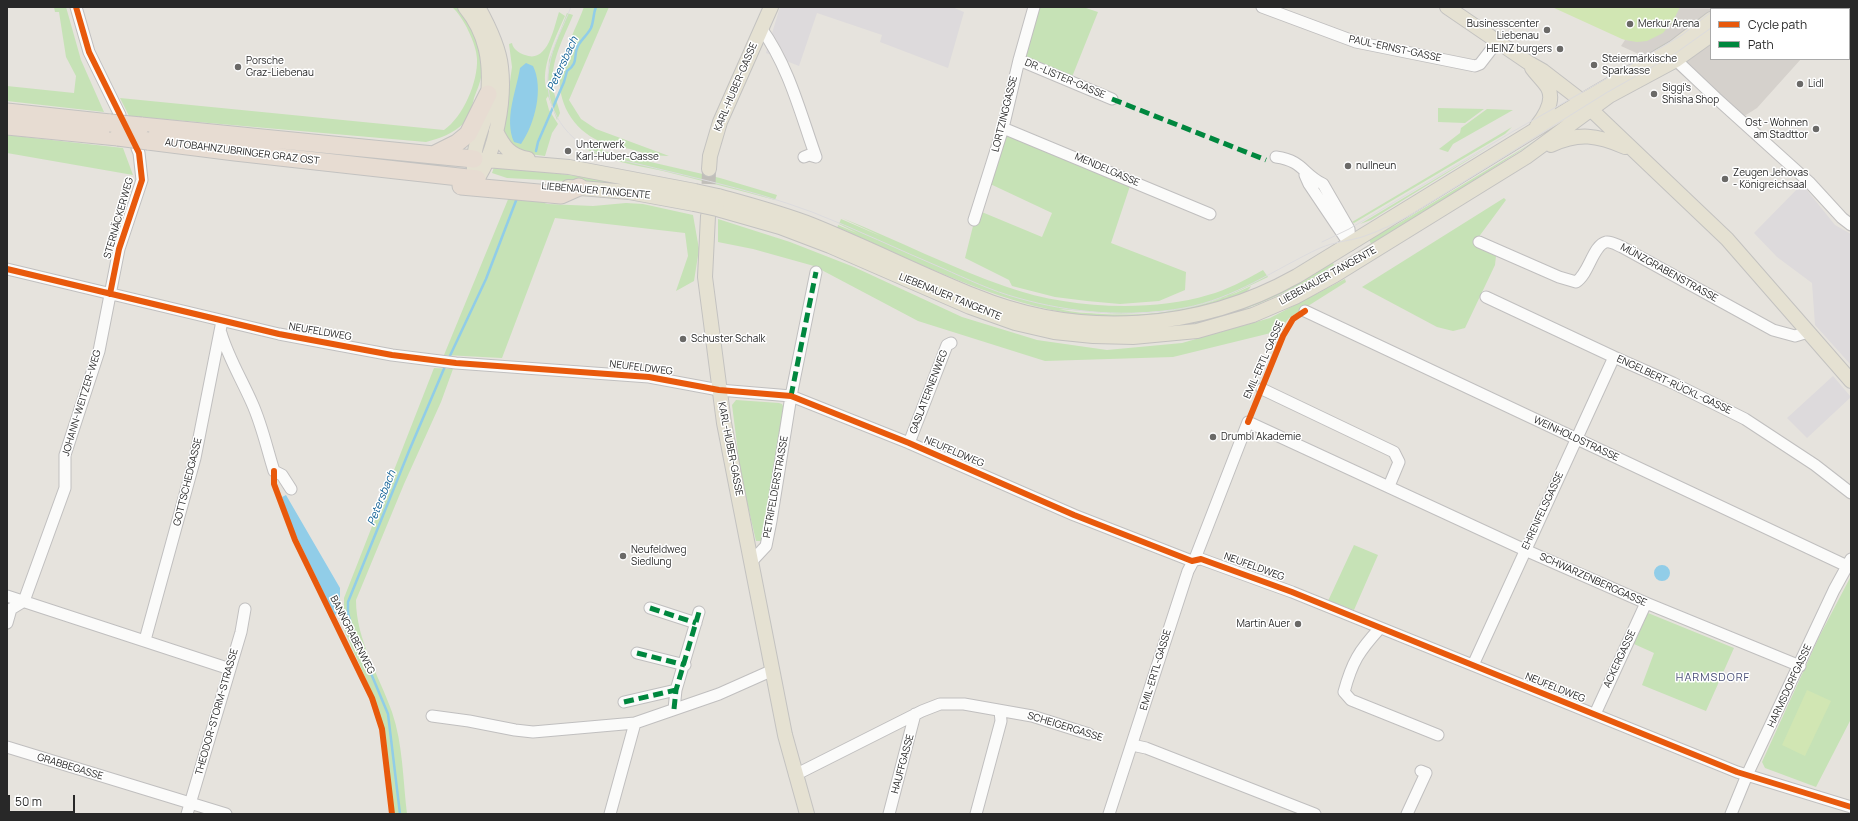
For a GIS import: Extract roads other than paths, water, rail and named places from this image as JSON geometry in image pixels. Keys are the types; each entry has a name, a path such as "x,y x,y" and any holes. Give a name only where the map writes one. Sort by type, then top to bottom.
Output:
{"highway":[{"path":"433,155 457,143 468,134 488,94"},
{"name":"AUTOBAHNZUBRINGER GRAZ OST","path":"7,112 116,125 142,138 269,156 477,179"},
{"name":"AUTOBAHNZUBRINGER GRAZ OST","path":"7,126 116,125"},
{"name":"AUTOBAHNZUBRINGER GRAZ OST","path":"142,138 433,155 480,160"},
{"path":"269,156 279,164 471,187 561,194 579,187"}],"main road":[{"path":"465,7 481,32 486,43 490,69 486,115 477,179"},
{"path":"478,7 496,45 501,66 500,98 496,131 480,160"},
{"name":"KARL-HUBER-GASSE","path":"709,169 710,156 720,122 771,7"},
{"path":"1447,7 1497,42 1543,71 1587,106 1727,239 1851,381"},
{"path":"1587,106 1673,48 1710,20"},
{"path":"1587,106 1609,96 1676,60 1710,36"},
{"path":"1529,63 1549,89 1550,96 1543,118 1533,131"},
{"name":"LIEBENAUER TANGENTE","path":"714,207 774,212 812,225 989,301 1028,313 1086,322 1130,324 1162,322 1196,316 1264,294 1350,245 1376,227 1533,131 1587,106"},
{"name":"LIEBENAUER TANGENTE","path":"480,160 551,165 622,176 695,198 714,207 780,227 830,246 978,310 1015,323 1041,329 1093,336 1166,335 1197,331 1232,322 1294,297 1359,260 1526,157 1587,106"},
{"path":"496,131 504,147 517,156 543,161 551,165"},
{"path":"1526,157 1563,139 1586,135 1610,140 1634,151"},
{"name":"LIEBENAUER TANGENTE","path":"477,179 695,198"},
{"name":"KARL-HUBER-GASSE","path":"714,207 705,278 719,390 752,561"},
{"path":"1350,245 1359,260"},
{"path":"752,561 785,735 807,814"}],"street":[{"path":"76,7 89,52 116,125"},
{"name":"LORTZINGGASSE","path":"974,220 1003,128 1019,60 1034,7"},
{"name":"PAUL-ERNST-GASSE","path":"1262,7 1356,42 1475,66 1480,64 1497,42"},
{"path":"761,28 768,38 794,87 796,100 816,157 809,155 804,157"},
{"name":"DR.-LISTER-GASSE","path":"1019,60 1112,99"},
{"path":"1676,60 1809,182 1842,218 1851,224"},
{"name":"MENDELGASSE","path":"1003,128 1099,166 1210,214"},
{"name":"STERNÄCKERWEG","path":"110,294 118,249 142,180 139,153 142,138"},
{"path":"1276,157 1290,160 1302,167 1309,184 1350,245"},
{"name":"MÜNZGRABENSTRASSE","path":"1479,242 1559,277 1576,282 1582,277 1599,247 1606,242 1610,242 1622,247 1773,330 1796,336 1808,332"},
{"name":"NEUFELDWEG","path":"7,269 110,294 222,326 279,334 392,355 456,363 648,377 719,390 791,396 909,443 1074,515 1192,561 1201,559 1299,594 1747,775 1851,807"},
{"name":"PETRIFELDERSTRASSE","path":"752,561 766,546 791,396 816,272"},
{"name":"JOHANN-WEITZER-WEG","path":"7,623 11,609 24,601 65,488 65,455 99,351 110,294"},
{"name":"ENGELBERT-RÜCKL-GASSE","path":"1486,297 1673,383 1745,419 1815,465 1851,493"},
{"name":"WEINHOLDSTRASSE","path":"1306,311 1576,439 1849,563"},
{"path":"222,326 226,348 232,358 253,406 274,471 282,475 291,489"},
{"name":"GOTTSCHEDGASSE","path":"145,640 195,458 222,326"},
{"name":"GASLATERNENWEG","path":"909,443 947,345 952,343"},
{"name":"EHRENFELSGASSE","path":"1473,665 1614,357"},
{"path":"1262,389 1394,452 1399,462 1389,486"},
{"name":"SCHWARZENBERGGASSE","path":"1248,422 1525,550 1646,603 1800,666"},
{"name":"EMIL-ERTL-GASSE","path":"1109,814 1188,571 1196,556 1248,422"},
{"name":"HARMSDORFGASSE","path":"1731,814 1747,775 1849,563"},
{"path":"7,596 230,669"},
{"name":"ACKERGASSE","path":"1595,714 1646,603"},
{"path":"650,608 696,623"},
{"name":"THEODOR-STORM-STRASSE","path":"188,809 230,669 245,609"},
{"path":"674,709 676,690 685,666 699,612"},
{"path":"1380,628 1357,656 1349,672 1344,692 1351,700 1438,735"},
{"path":"637,653 685,666"},
{"path":"432,716 533,732 635,723 719,694 773,670"},
{"path":"624,702 676,690"},
{"name":"SCHEIGERGASSE","path":"795,775 915,714 940,704 964,704 1032,716 1089,734"},
{"path":"976,814 1001,721 1000,711"},
{"name":"HAUFFGASSE","path":"889,814 915,714"},
{"path":"610,814 635,723"},
{"path":"1132,745 1146,748 1315,814"},
{"name":"GRABBEGASSE","path":"7,747 188,809 226,814"},
{"path":"1407,814 1426,773 1421,771"}],"water":[{"path":"526,63 533,66 538,85 538,95 534,116 521,144 514,142 511,133 510,115 520,68"},
{"path":"286,495 340,588 340,603 335,616 292,527 282,497"},
{"path":"1662,565 1669,570 1670,573 1665,580 1662,581 1655,576 1654,573 1659,566"}],"waterway":[{"name":"Petersbach","path":"536,151 538,142 564,82 567,71 571,68 575,61 577,48 591,28 596,7"},
{"name":"Petersbach","path":"448,360 486,279 517,198"},
{"name":"Petersbach","path":"400,814 388,714 352,628 348,613 348,602 446,364"}],"tunnel":[{"path":"708,205 709,169"}],"tram line":[{"path":"571,7 550,59 548,82 549,97 560,122 580,143 592,150 606,156 736,188 787,203 861,232 1008,295 1059,307 1121,313 1163,311 1202,304 1237,291 1320,248 1330,244 1362,237 1388,227 1412,214 1606,93 1673,55 1710,29"},
{"path":"1322,242 1349,229 1512,132 1662,47 1682,35 1710,13"}],"place":[{"name":"Merkur Arena","path":"1630,24"},
{"name":"Businesscenter Liebenau","path":"1547,30"},
{"name":"HEINZ burgers","path":"1560,49"},
{"name":"Steiermärkische Sparkasse","path":"1594,65"},
{"name":"Porsche Graz-Liebenau","path":"238,67"},
{"name":"Lidl","path":"1800,84"},
{"name":"Siggi's Shisha Shop","path":"1654,94"},
{"name":"Ost - Wohnen am Stadttor","path":"1816,129"},
{"name":"Unterwerk Karl-Huber-Gasse","path":"568,151"},
{"name":"nullneun","path":"1348,166"},
{"name":"Zeugen Jehovas - Königreichsaal","path":"1725,179"},
{"name":"Schuster Schalk","path":"683,339"},
{"name":"Drumbl Akademie","path":"1213,437"},
{"name":"Neufeldweg Siedlung","path":"623,556"},
{"name":"Martin Auer","path":"1298,624"}],"district":[{"name":"HARMSDORF","path":"1713,678"}]}
